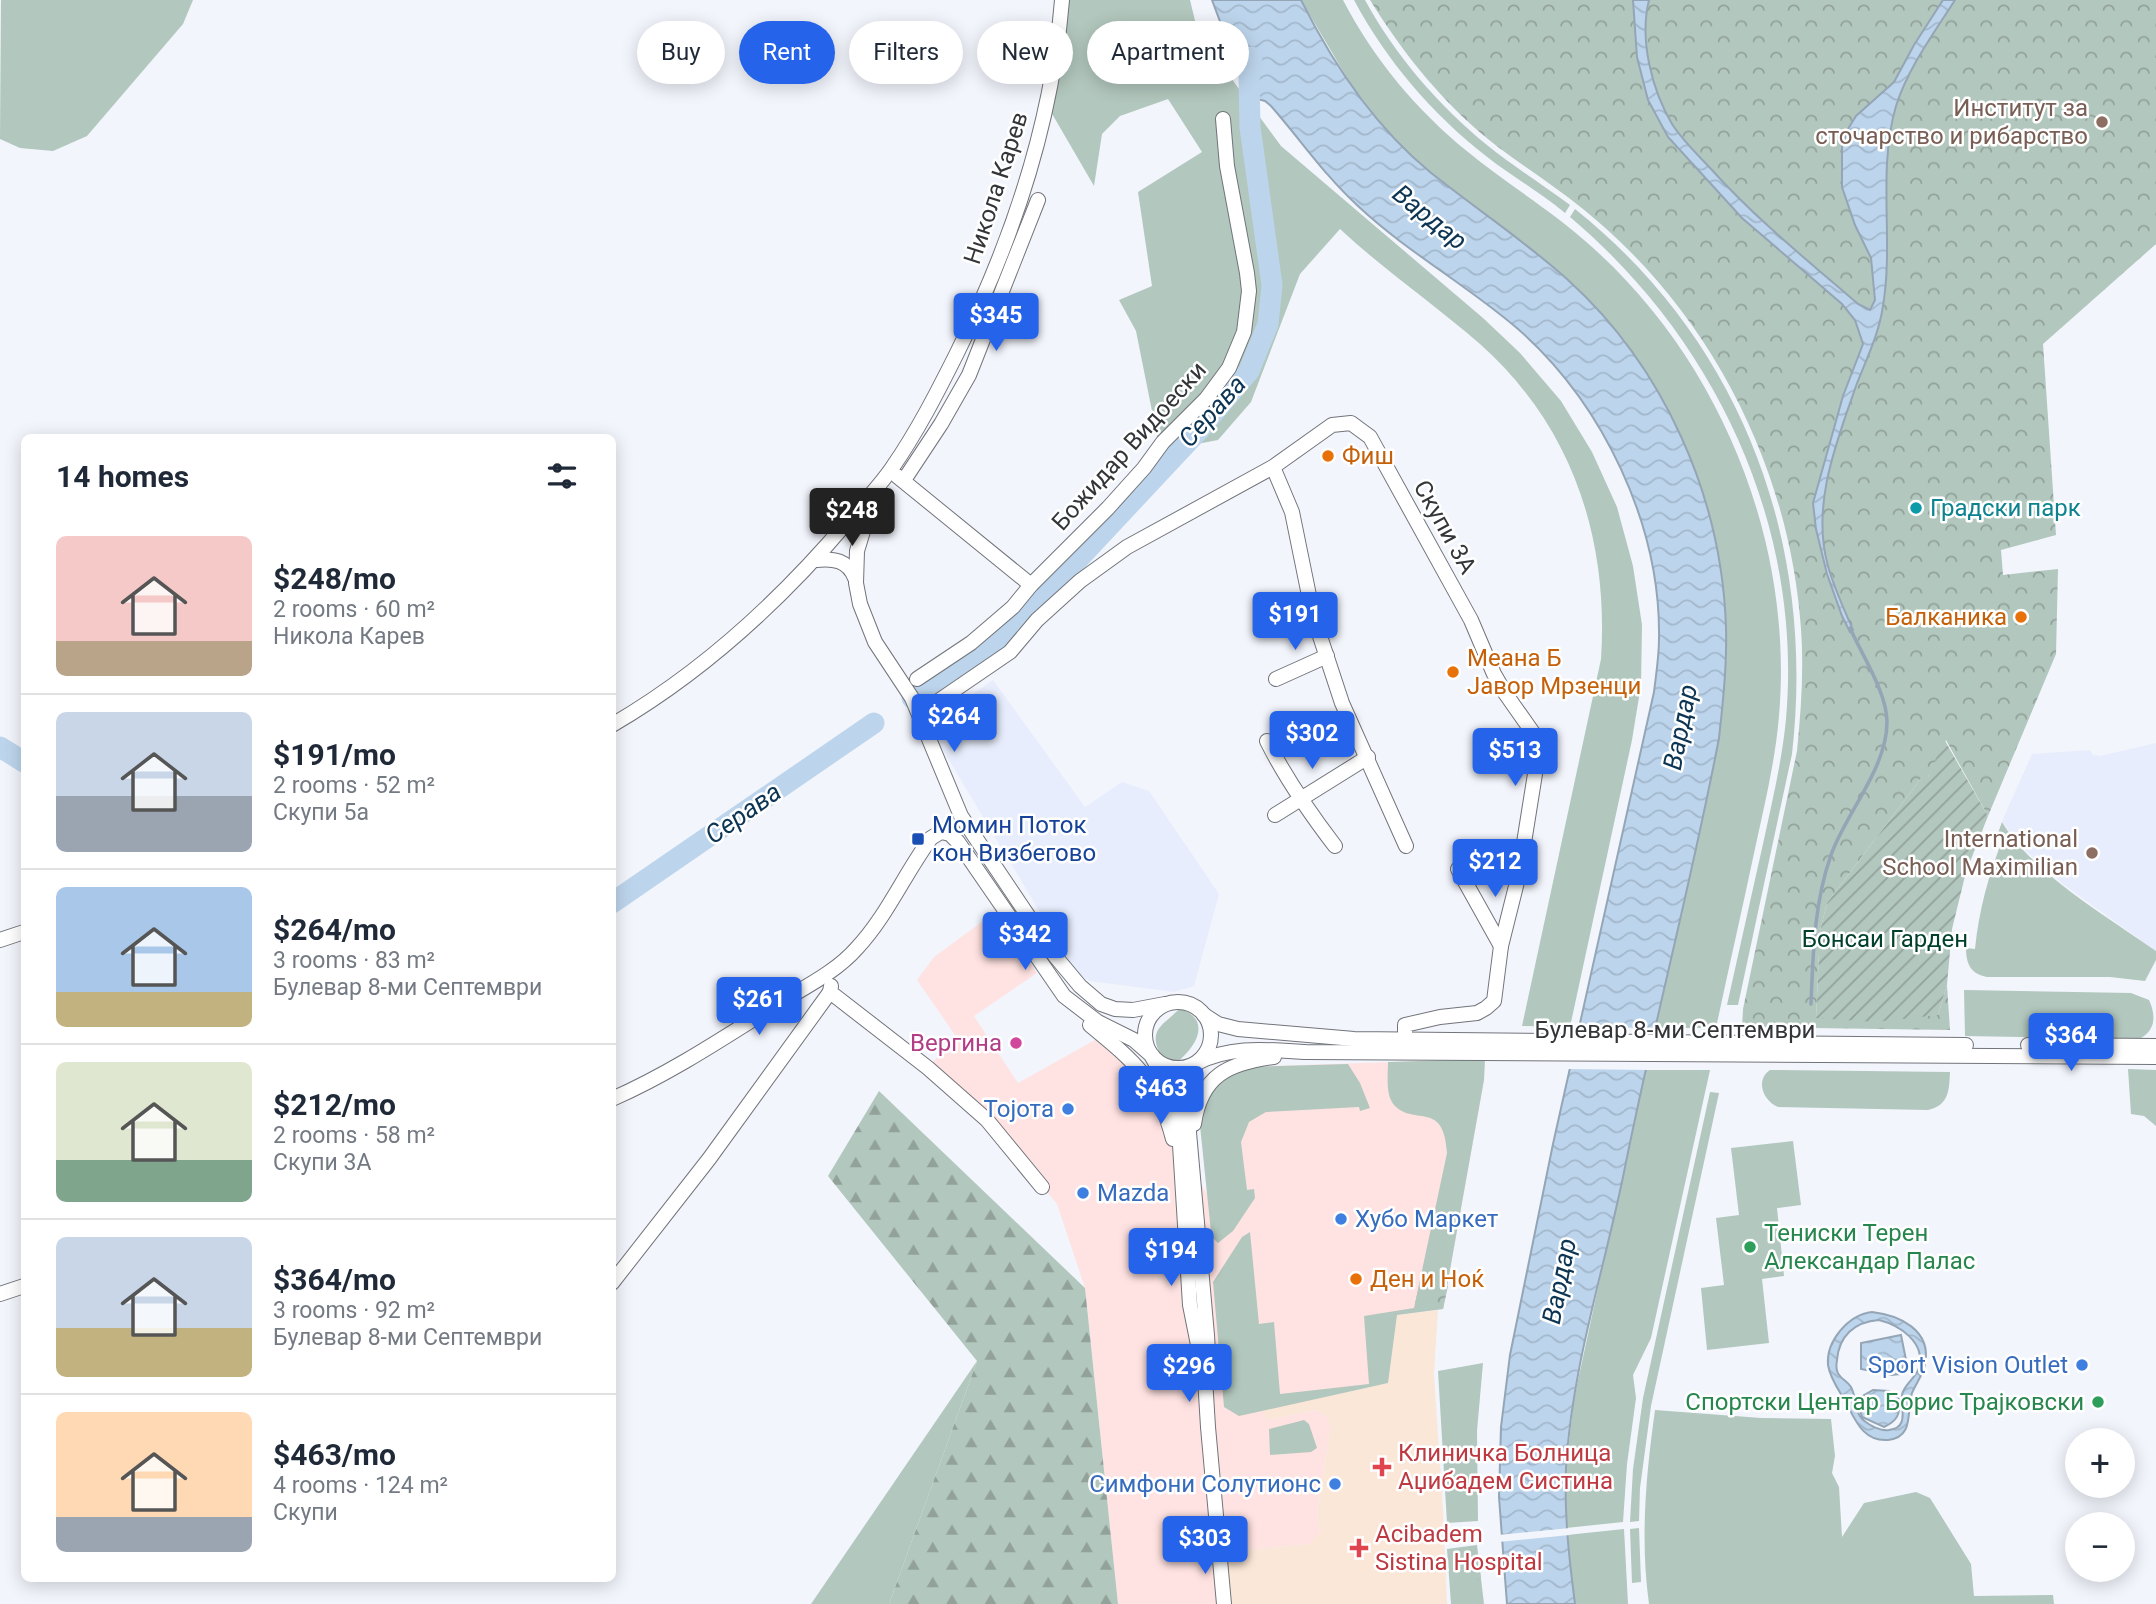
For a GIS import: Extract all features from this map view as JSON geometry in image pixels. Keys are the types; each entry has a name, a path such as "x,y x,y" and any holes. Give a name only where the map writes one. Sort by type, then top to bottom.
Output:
{"street":[{"name":"Никола Карев","path":"616,722 674,685 733,638 794,581 890,472 918,427 970,326 1016,216 1043,120 1056,53 1062,0"},
{"name":"Божидар Видоески","path":"917,679 992,628 1013,607 1031,585 1108,508 1163,442 1219,385 1238,351 1244,332 1249,291 1227,166 1223,119"},
{"path":"904,480 969,375 1038,200"},
{"name":"Скупи 3А","path":"931,706 1010,652 1037,620 1101,564 1206,502 1273,467 1332,425 1351,423 1370,437 1471,620 1494,674 1536,737 1539,749 1521,861 1501,946 1494,1000 1486,1008 1463,1016 1440,1017 1405,1025 1405,1041"},
{"path":"1273,467 1292,512 1313,615 1342,703 1406,846"},
{"path":"856,583 858,544 867,518 890,472 904,480 1031,585"},
{"path":"816,559 832,559 847,565 856,583 872,637 901,680 961,816 1055,956 1080,986 1101,1004 1115,1009 1133,1010 1175,1001 1186,1002 1197,1007 1209,1025 1210,1039 1205,1052 1196,1063 1187,1091 1207,1335 1205,1378 1224,1604"},
{"path":"1276,679 1327,656"},
{"path":"1267,741 1299,799 1335,846"},
{"path":"1275,815 1368,757"},
{"path":"616,1097 646,1084 700,1053 836,967 859,947 872,931 931,838 946,832 958,842 1064,996 1083,1019 1136,1064 1152,1085 1168,1121 1183,1190"},
{"path":"1458,869 1501,946"},
{"path":"0,940 21,933"},
{"path":"616,1278 709,1159 830,992 836,967"},
{"path":"830,992 928,1068 987,1121 1042,1187"},
{"path":"1064,996 1098,1022 1134,1040 1159,1064 1175,1070 1196,1063"},
{"path":"1165,1004 1152,1015 1147,1027 1146,1043 1174,1098 1179,1129 1190,1305 1198,1355 1205,1378"},
{"name":"Булевар 8-ми Септември","path":"1204,1015 1213,1022 1238,1029 1354,1039 1494,1046"},
{"name":"Булевар 8-ми Септември","path":"1196,1063 1216,1054 1234,1051 1306,1052 1494,1046 1924,1049 2156,1056"},
{"name":"Булевар 8-ми Септември","path":"1985,1050 2156,1046"},
{"path":"1192,1157 1198,1103 1215,1078 1248,1061 1306,1052"},
{"path":"0,1294 21,1287"}],"shaded area":[{"path":"993,680 1085,807 1122,782 1149,791 1219,894 1194,986 1174,992 1090,981 1077,974 928,725"},
{"name":"International School Maximilian","path":"2156,743 2156,951 2064,885 2017,843 2002,821 2032,754 2090,750 2093,755 2100,756"},
{"path":"994,913 1011,933 1037,973 974,1016 1018,1083 1102,1036 1135,1072 1207,1194 1203,1154 1242,1067 1485,1059 1484,1080 1443,1309 1397,1315 1388,1383 1265,1409 1266,1420 1316,1410 1325,1415 1331,1425 1317,1512 1320,1532 1311,1544 1239,1551 1230,1604 1118,1604 1085,1288 1057,1204 928,1068 955,1035 917,980 934,957"},
{"name":"Клиничка Болница Аџибадем Систина","path":"1438,1310 1434,1374 1447,1604 1230,1604 1226,1560 1239,1551 1310,1544 1320,1532 1317,1512 1331,1425 1325,1415 1316,1410 1266,1420 1264,1409 1388,1383 1397,1315"}],"green space":[{"path":"1,0 193,0 183,24 87,136 53,151 20,148 0,139"},
{"path":"1068,0 1190,0 1195,21 1087,21 1087,84 1235,84 1281,146 1483,318 1520,353 1561,401 1592,452 1617,507 1633,566 1642,625 1641,685 1632,740 1570,1027 1522,1026 1601,659 1602,614 1598,570 1578,487 1561,448 1539,411 1512,376 1480,344 1340,229 1300,274 1251,402 1218,440 1160,451 1136,331 1119,300 1152,286 1138,192 1202,152 1168,99 1120,116 1102,134 1094,186 1051,112 1056,84 1073,84 1073,21 1067,21"},
{"path":"1301,0 1343,0 1382,63 1431,119 1483,164 1577,234 1638,293 1678,344 1712,400 1740,460 1760,522 1774,586 1781,651 1779,716 1768,787 1716,1028 1655,1028 1710,786 1723,593 1708,514 1691,459 1679,431 1625,341 1568,280 1429,171 1404,148 1350,83"},
{"path":"1354,0 1365,0 1404,60 1451,113 1497,153 1570,205 1565,213 1466,140 1429,104 1396,65"},
{"name":"Градски парк","path":"1370,0 2156,0 2156,244 2043,344 2056,535 2001,550 2003,575 2058,569 2056,654 1988,816 1946,740 1928,777 1922,777 1827,903 1820,931 1816,1018 1938,1015 1947,985 1950,1030 1742,1027 1743,1009 1797,751 1802,690 1801,629 1794,569 1780,510 1761,452 1736,397 1705,344 1669,295 1628,250 1583,209 1498,147 1461,115 1427,79"},
{"path":"1575,209 1634,262 1683,321 1724,385 1756,453 1778,525 1792,599 1796,676 1792,754 1738,1005 1727,1005 1773,797 1786,719 1788,647 1780,576 1764,508 1739,442 1707,379 1668,320 1622,266 1570,217"},
{"name":"Бонсаи Гарден","path":"1944,739 1988,816 1966,872 1952,929 1947,985 1938,1015 1875,1022 1816,1018 1820,931 1827,903 1922,777 1928,777"},
{"path":"2002,822 2015,841 2051,876 2156,951 2156,960 2145,981 2110,977 1987,977 1973,971 1968,963 1966,948 1975,949 1985,891 2004,836 1998,833"},
{"path":"1964,990 2131,993 2149,1000 2153,1022 2149,1032 2139,1039 1965,1036"},
{"path":"1180,1008 1196,1020 1198,1035 1189,1050 1176,1063 1160,1054 1156,1038 1160,1027"},
{"path":"1485,1059 1484,1080 1443,1309 1397,1315 1388,1383 1239,1416 1224,1407 1213,1282 1242,1237 1250,1232 1259,1324 1274,1322 1280,1394 1369,1384 1364,1316 1414,1308 1447,1153 1445,1137 1435,1120 1403,1112 1392,1102 1388,1085 1388,1062"},
{"path":"1348,1064 1360,1083 1370,1108 1360,1111 1359,1107 1266,1112 1249,1122 1241,1142 1247,1190 1254,1189 1255,1198 1233,1231 1218,1243 1211,1232 1199,1116 1213,1086 1242,1067"},
{"path":"2128,1069 2156,1070 2156,1126 2144,1116 2131,1114"},
{"path":"1645,1070 1710,1070 1651,1338 1633,1375 1636,1398 1623,1522 1566,1528 1566,1467 1574,1399"},
{"path":"1770,1070 1950,1072 1947,1096 1940,1105 1928,1110 1778,1107 1768,1100 1763,1090 1763,1079"},
{"path":"879,1091 1085,1288 1118,1604 889,1604 977,1361 828,1176"},
{"path":"1710,1092 1719,1093 1651,1406 1640,1488 1639,1521 1630,1522 1633,1469 1643,1398"},
{"name":"Тениски Терен Александар Палас","path":"1793,1141 1801,1205 1777,1208 1784,1276 1762,1279 1769,1343 1707,1350 1701,1288 1724,1285 1716,1218 1739,1215 1731,1148"},
{"path":"1420,1281 1448,1286 1443,1309 1415,1304"},
{"path":"977,1361 889,1604 811,1604"},
{"path":"1483,1363 1477,1431 1478,1521 1447,1523 1438,1371"},
{"path":"1655,1410 1761,1418 1831,1419 1835,1456 1832,1473 1839,1487 1842,1537 1864,1503 1916,1492 1930,1498 1971,1564 1974,1596 2053,1595 2054,1604 1649,1604 1645,1507"},
{"path":"1304,1420 1309,1424 1317,1448 1311,1452 1270,1455 1269,1429"},
{"path":"1639,1528 1641,1582 1632,1583 1630,1529"},
{"path":"1624,1529 1628,1604 1575,1604 1567,1535"},
{"path":"1477,1545 1484,1604 1451,1604 1447,1549"},
{"path":"1478,1556 1481,1579 1465,1581 1463,1558"}],"water":[{"name":"Вардар","path":"1212,0 1301,0 1356,93 1391,135 1430,172 1518,238 1568,280 1602,315 1633,353 1682,438 1700,483 1713,531 1722,579 1726,628 1719,738 1575,1393 1569,1430 1566,1484 1575,1604 1507,1604 1499,1497 1501,1427 1510,1355 1553,1144 1654,692 1659,639 1657,596 1650,553 1638,511 1621,469 1576,393 1549,359 1518,329 1396,238 1346,194 1271,106 1257,99 1249,84 1249,21 1220,21"},
{"path":"1633,0 1649,0 1646,31 1649,64 1665,111 1676,130 1764,222 1858,304 1870,310 1875,300 1871,258 1855,225 1842,187 1842,147 1856,116 1894,82 1943,0 1955,0 1914,64 1896,106 1887,155 1887,256 1881,316 1834,452 1824,498 1822,521 1828,566 1853,630 1850,632 1827,574 1813,503 1843,396 1863,344 1855,320 1842,304 1742,218 1668,137 1648,100 1637,57"},
{"path":"1863,1314 1882,1314 1911,1326 1918,1333 1926,1352 1924,1368 1910,1400 1906,1429 1897,1438 1879,1440 1865,1432 1830,1374 1828,1356 1835,1338 1847,1324","holes":["1879,1320 1895,1326 1909,1336 1919,1350 1920,1359 1917,1372 1903,1391 1902,1422 1895,1428 1885,1430 1867,1423 1859,1415 1851,1387 1839,1374 1836,1364 1838,1351 1849,1332 1862,1324"]},
{"path":"1901,1335 1906,1360 1900,1374 1891,1375 1861,1369 1861,1343"},
{"path":"1873,1390 1889,1391 1899,1399 1897,1416 1884,1427 1862,1417 1859,1407 1861,1397"}],"pier":[{"path":"1576,1027 1658,1028 1649,1070 1567,1069"},
{"path":"1570,1528 1570,1535 1499,1542 1498,1535"}],"waterway":[{"name":"Серава","path":"912,698 988,648 1027,614 1200,429 1249,371 1268,324 1272,285 1250,127 1249,75 1252,57"},
{"path":"1811,1004 1815,929 1825,873 1838,839 1880,756 1887,722 1883,699 1850,628"},
{"name":"Серава","path":"616,900 874,723"},
{"name":"Серава","path":"0,747 21,760"}],"place":[{"name":"Институт за сточарство и рибарство","path":"2102,122"},
{"name":"Фиш","path":"1328,456"},
{"name":"Градски парк","path":"1916,508"},
{"name":"Балканика","path":"2021,617"},
{"name":"Меана Б Јавор Мрзенци","path":"1453,672"},
{"name":"Момин Поток кон Визбегово","path":"918,839"},
{"name":"International School Maximilian","path":"2092,853"},
{"name":"Вергина","path":"1016,1043"},
{"name":"Тојота","path":"1068,1109"},
{"name":"Mazda","path":"1083,1193"},
{"name":"Хубо Маркет","path":"1341,1219"},
{"name":"Тениски Терен Александар Палас","path":"1750,1247"},
{"name":"Ден и Ноќ","path":"1356,1279"},
{"name":"Sport Vision Outlet","path":"2082,1365"},
{"name":"Спортски Центар Борис Трајковски","path":"2098,1402"},
{"name":"Клиничка Болница Аџибадем Систина","path":"1382,1467"},
{"name":"Симфони Солутионс","path":"1335,1484"},
{"name":"Acibadem Sistina Hospital","path":"1359,1548"}]}
